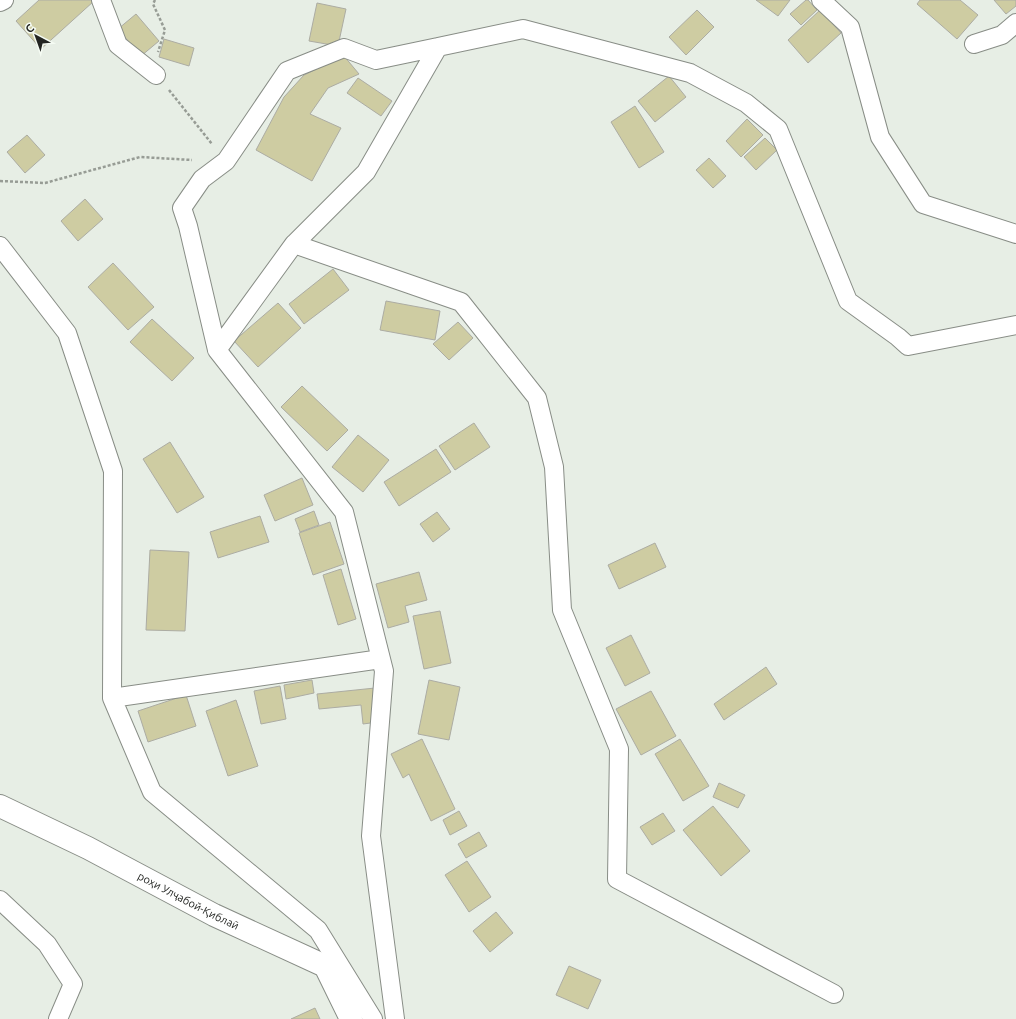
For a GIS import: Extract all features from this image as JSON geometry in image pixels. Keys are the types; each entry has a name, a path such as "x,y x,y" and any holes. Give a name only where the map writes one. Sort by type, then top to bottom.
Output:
{"street":[{"path":"0,2 4,0"},
{"path":"101,0 118,45 156,75"},
{"path":"821,0 850,27 880,137 923,204 1016,234"},
{"path":"974,44 1002,35 1016,23"},
{"path":"396,1019 371,836 384,672 344,512 217,350 188,226 182,208 202,179 226,161 287,71 344,48 376,60 523,29 690,73 746,103 778,129 848,301 908,346 1016,325"},
{"path":"217,350 294,244 366,172 438,47"},
{"path":"294,244 461,302 537,398 554,467 562,610 619,749 616,879 834,994"},
{"path":"0,246 66,333 114,470 112,698 152,792 318,930 373,1019"},
{"path":"112,698 380,659"},
{"name":"роҳи Улҷабой-Қиблаӣ","path":"0,806 88,848 214,915 326,966 351,1019"},
{"path":"0,900 47,944 73,984 58,1019"}],"path":[{"path":"155,0 153,4 165,30 157,55 156,75 226,161"},
{"path":"0,181 45,183 140,157 226,161"}],"building":[{"path":"39,0 94,1 41,49 16,21"},
{"path":"756,0 790,0 778,16"},
{"path":"806,0 808,0 817,10 801,25 790,14"},
{"path":"920,0 960,0 978,15 957,39 917,4"},
{"path":"994,0 1016,0 1016,6 1006,14"},
{"path":"317,3 346,9 338,46 309,41"},
{"path":"697,10 714,27 686,55 669,37"},
{"path":"820,10 841,33 808,63 788,40"},
{"path":"136,14 159,41 141,56 118,29"},
{"path":"164,39 194,48 189,66 159,57"},
{"path":"344,56 359,74 328,88 310,114 341,128 312,181 256,150 284,97 304,75"},
{"path":"669,76 686,97 655,122 638,101"},
{"path":"358,78 392,101 381,116 347,93"},
{"path":"635,106 664,152 639,168 611,122"},
{"path":"747,119 763,135 741,157 726,141"},
{"path":"27,135 45,155 25,173 7,152"},
{"path":"765,138 777,150 756,170 744,157"},
{"path":"709,158 726,176 713,188 696,170"},
{"path":"85,199 103,219 78,241 61,221"},
{"path":"113,263 154,307 128,330 88,287"},
{"path":"333,269 349,290 304,324 289,304"},
{"path":"386,301 440,311 435,340 380,330"},
{"path":"278,303 301,328 258,367 234,341"},
{"path":"152,319 194,358 172,381 130,342"},
{"path":"458,322 473,338 449,360 433,344"},
{"path":"302,386 348,430 327,451 281,407"},
{"path":"474,423 490,447 455,470 439,446"},
{"path":"358,435 389,460 363,492 332,467"},
{"path":"170,442 204,497 177,513 143,459"},
{"path":"436,449 451,472 399,506 384,482"},
{"path":"302,478 313,505 275,521 264,495"},
{"path":"314,511 319,525 300,532 295,519"},
{"path":"437,512 450,529 433,542 420,524"},
{"path":"260,516 269,542 218,558 210,532"},
{"path":"330,522 344,564 313,575 299,533"},
{"path":"655,543 666,567 619,589 608,565"},
{"path":"150,550 189,552 185,631 146,630"},
{"path":"341,569 356,619 338,625 323,575"},
{"path":"419,572 427,600 405,606 409,622 388,628 376,584"},
{"path":"440,611 451,663 424,669 413,616"},
{"path":"631,635 650,673 625,686 606,648"},
{"path":"766,667 777,684 724,720 714,704"},
{"path":"312,680 314,693 286,699 284,685"},
{"path":"429,680 460,687 449,740 418,734"},
{"path":"280,686 286,719 261,724 254,691"},
{"path":"375,688 378,722 363,724 361,705 319,709 317,694"},
{"path":"651,691 676,736 641,755 616,709"},
{"path":"186,695 196,726 148,742 138,711"},
{"path":"236,700 258,766 228,776 206,711"},
{"path":"422,739 455,809 431,821 409,774 403,778 391,754"},
{"path":"680,739 709,786 683,801 655,754"},
{"path":"719,783 745,795 738,808 713,797"},
{"path":"713,806 750,851 721,876 683,830"},
{"path":"459,811 467,826 450,835 443,820"},
{"path":"663,813 675,831 652,845 640,827"},
{"path":"479,832 487,846 466,858 458,844"},
{"path":"467,861 491,897 469,912 445,875"},
{"path":"496,912 513,933 490,952 473,931"},
{"path":"569,966 601,980 588,1009 556,995"},
{"path":"315,1008 320,1019 291,1019"}]}
